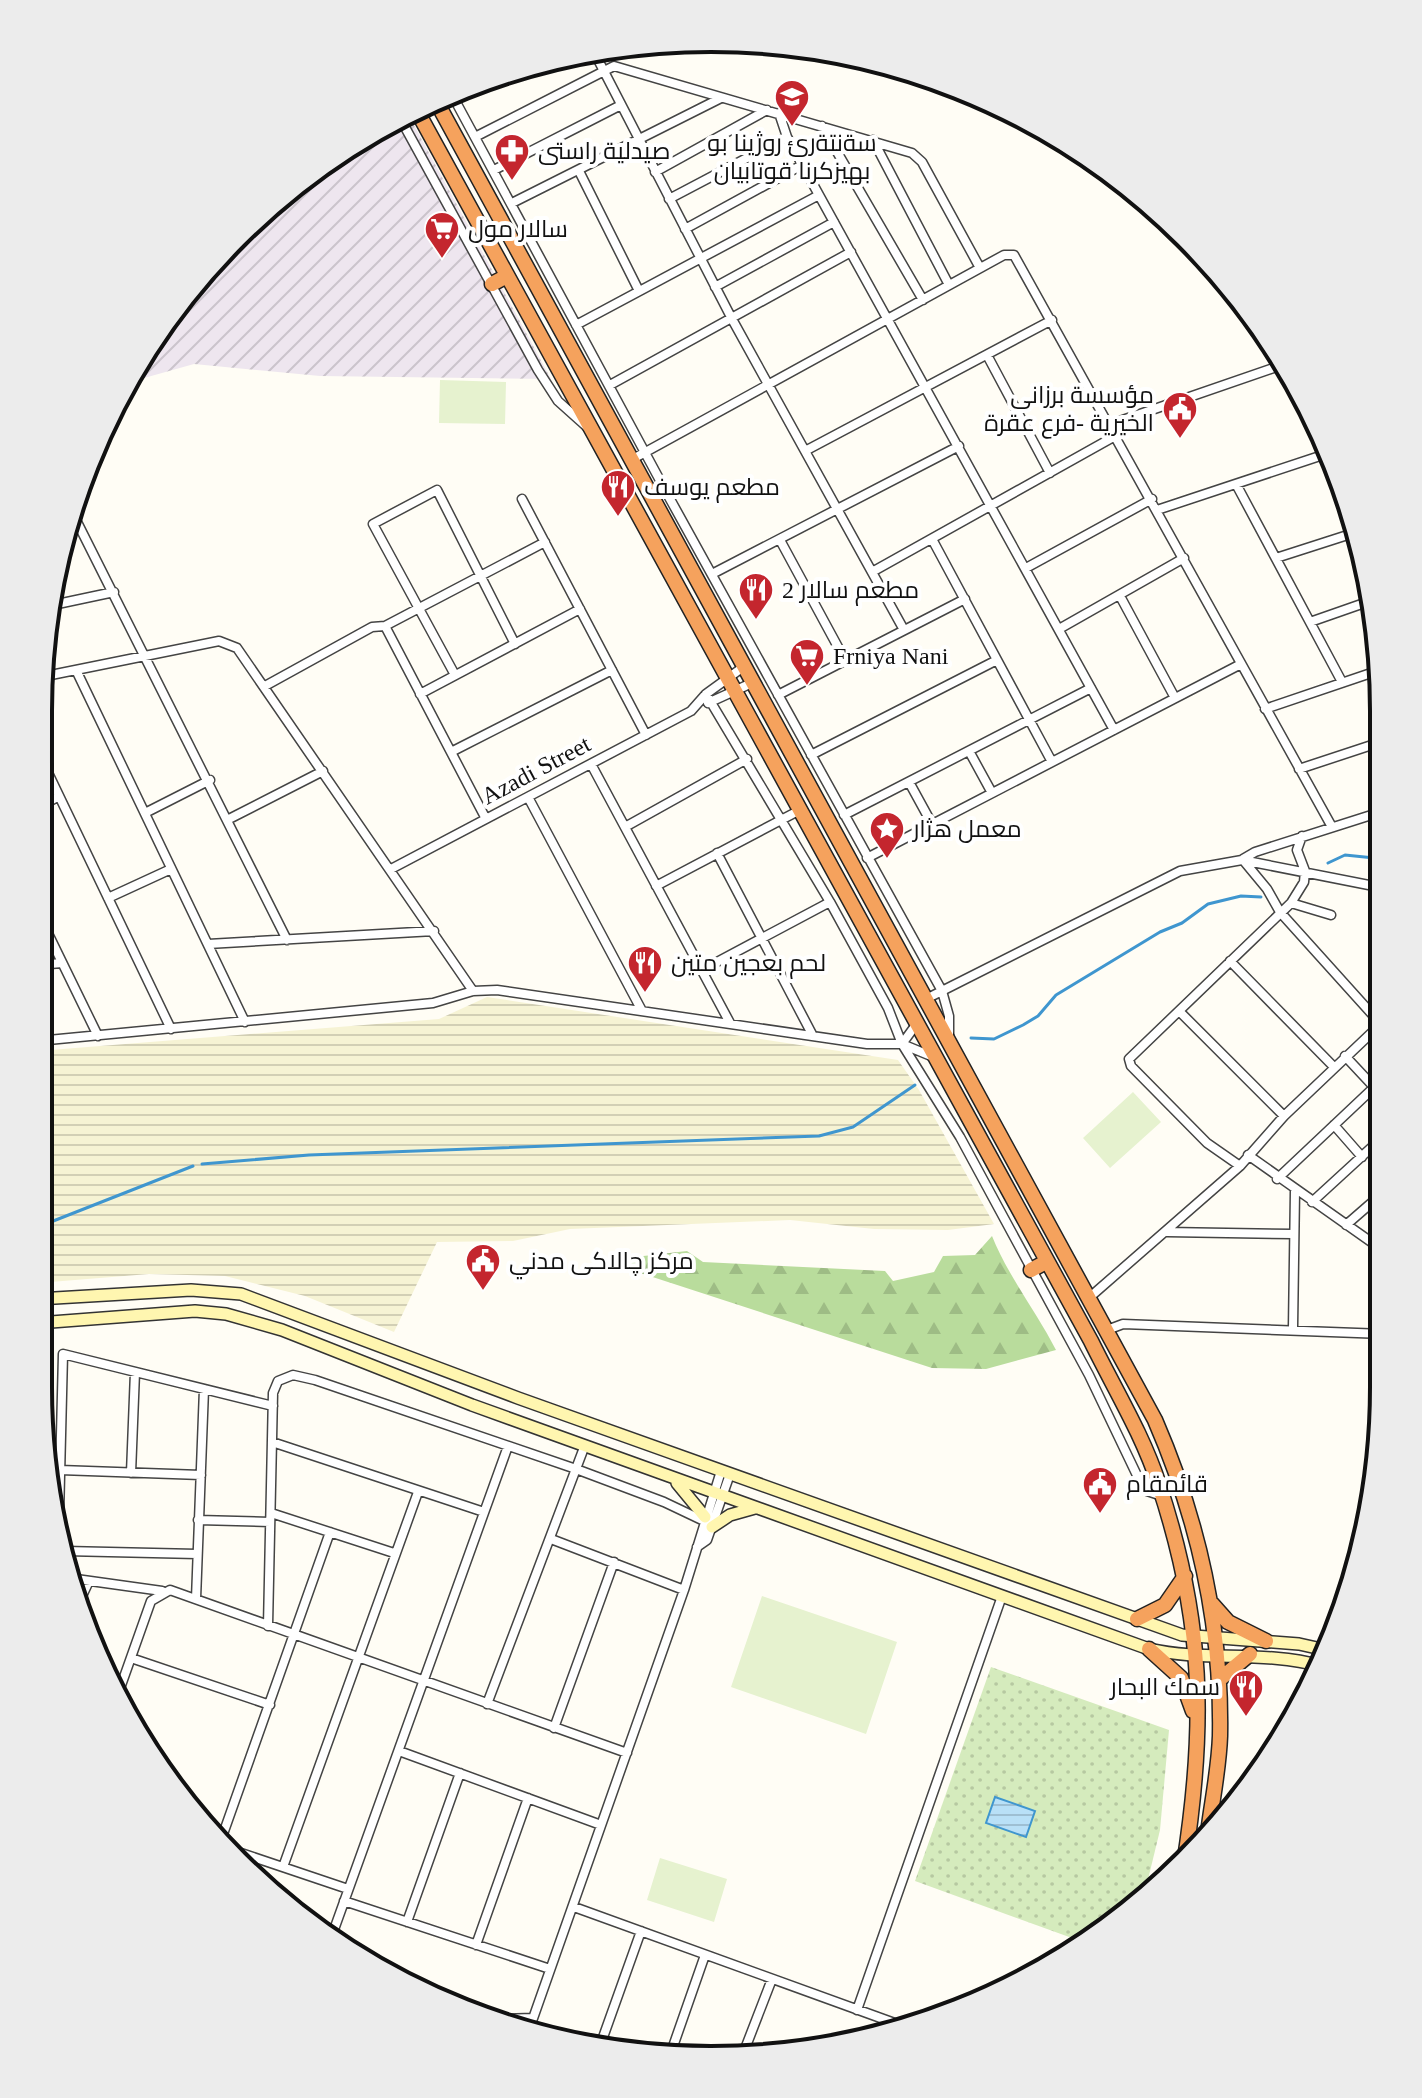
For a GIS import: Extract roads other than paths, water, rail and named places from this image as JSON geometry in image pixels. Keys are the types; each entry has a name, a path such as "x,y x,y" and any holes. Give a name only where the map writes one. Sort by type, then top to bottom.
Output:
{"highway":[{"path":"441,110 631,460 692,554 754,682 1090,1297 1171,1456 1191,1515 1210,1602 1217,1655 1220,1738 1210,1817"},
{"path":"422,119 1125,1408 1162,1496 1185,1576 1196,1637 1195,1797 1188,1841"},
{"path":"492,284 507,276"},
{"path":"1031,1270 1046,1262"},
{"path":"1137,1619 1165,1605 1185,1576"},
{"path":"1210,1602 1228,1622 1266,1641"},
{"path":"1149,1649 1181,1678 1197,1725"},
{"path":"1219,1680 1250,1654"}],"main road":[{"path":"52,1298 223,1290 287,1310 478,1383 1137,1619 1196,1637 1266,1641 1316,1648"},
{"path":"52,1322 195,1311 226,1314 282,1330 472,1405 1149,1649 1174,1655 1250,1654 1309,1664"},
{"path":"472,1405 478,1383"},
{"path":"667,1475 692,1496 707,1522 757,1508"},
{"path":"952,1577 960,1556"}],"street":[{"path":"600,62 732,319 904,630"},
{"path":"475,137 614,66 908,151 919,158 980,268"},
{"path":"512,203 722,97"},
{"path":"457,103 645,452 692,554 712,574 942,991 949,1016 949,1042"},
{"path":"494,170 621,105"},
{"path":"655,172 767,110"},
{"path":"779,113 802,165 1114,730"},
{"path":"822,126 923,300"},
{"path":"405,128 551,390 566,410 592,430"},
{"path":"669,199 787,137"},
{"path":"873,140 949,285"},
{"path":"685,229 802,165"},
{"path":"579,171 639,291"},
{"path":"576,325 819,195"},
{"path":"715,287 834,222"},
{"path":"610,385 851,252"},
{"path":"631,460 1004,255 1014,255 1111,424 1332,827"},
{"path":"805,451 1052,320"},
{"path":"987,355 1050,473"},
{"path":"1111,424 1273,368"},
{"path":"872,572 1117,435"},
{"path":"712,574 959,446"},
{"path":"1157,510 1319,456"},
{"path":"1236,484 1342,682"},
{"path":"455,675 373,524 437,490 515,644"},
{"path":"522,499 646,735"},
{"path":"1026,568 1152,499"},
{"path":"79,525 210,780 287,940"},
{"path":"1276,558 1347,535"},
{"path":"932,539 1052,762"},
{"path":"780,540 845,660"},
{"path":"265,686 372,627 385,626 545,542"},
{"path":"1059,629 1184,558"},
{"path":"62,603 114,592"},
{"path":"1120,596 1175,698"},
{"path":"778,695 965,599"},
{"path":"1310,622 1361,604"},
{"path":"420,694 580,609"},
{"path":"385,626 486,819"},
{"path":"53,675 228,642 237,648 473,991"},
{"path":"811,755 997,660"},
{"path":"867,858 1241,664"},
{"name":"Azadi Street","path":"391,869 700,705 726,679 746,665"},
{"path":"76,670 245,1022"},
{"path":"451,752 612,670"},
{"path":"1265,709 1369,673"},
{"name":"Azadi Street","path":"709,699 734,694 754,682"},
{"path":"844,815 1091,688"},
{"path":"709,699 830,902 888,1008 902,1044 960,1137 1089,1375 1144,1490 1162,1496"},
{"path":"1299,769 1370,746"},
{"path":"969,751 992,793"},
{"path":"625,827 747,759"},
{"path":"591,764 730,1023"},
{"path":"229,819 323,771"},
{"path":"145,813 210,780"},
{"path":"52,781 171,1029"},
{"path":"909,782 932,824"},
{"path":"52,800 59,796"},
{"path":"528,797 641,1009"},
{"path":"656,886 800,810"},
{"path":"1242,860 1302,836 1370,815"},
{"path":"1240,1166 1207,1143 1129,1063 1291,903 1304,882 1305,871 1297,857 1302,836"},
{"path":"717,853 813,1036"},
{"path":"926,999 1180,871 1224,860 1242,860 1370,885"},
{"path":"1242,860 1267,889 1280,912 1370,1009"},
{"path":"108,898 171,869"},
{"path":"702,970 830,902"},
{"path":"1291,903 1331,915"},
{"path":"208,944 434,931"},
{"path":"52,942 98,1036"},
{"path":"1230,961 1333,1066"},
{"path":"52,964 62,963"},
{"path":"52,1040 433,1003 473,991 497,990 867,1044 902,1044 931,1056"},
{"path":"1179,1011 1284,1116"},
{"path":"902,1044 915,1026"},
{"path":"1090,1297 1240,1166 1284,1116 1370,1033"},
{"path":"1345,1056 1370,1083"},
{"path":"1277,1179 1370,1091"},
{"path":"1334,1125 1362,1157"},
{"path":"1312,1202 1370,1149"},
{"path":"1248,1155 1277,1179 1370,1241"},
{"path":"1293,1328 1295,1191"},
{"path":"1346,1225 1370,1204"},
{"path":"1167,1232 1293,1234"},
{"path":"1107,1330 1123,1324 1370,1333"},
{"path":"60,1483 63,1354 273,1406"},
{"path":"131,1473 135,1372"},
{"path":"268,1626 273,1406 278,1381 287,1376 303,1377 576,1469 664,1502 707,1522"},
{"path":"196,1599 204,1389"},
{"path":"272,1442 484,1512"},
{"path":"487,1704 585,1445"},
{"path":"335,1928 508,1446"},
{"path":"60,1470 201,1475"},
{"path":"531,2021 574,1907 684,1590 696,1547 707,1540 707,1522 725,1472"},
{"path":"283,1867 418,1492"},
{"path":"198,1520 270,1517 394,1553"},
{"path":"224,1831 330,1532"},
{"path":"551,1539 684,1590"},
{"path":"73,1551 197,1554"},
{"path":"554,1728 614,1562"},
{"path":"81,1580 176,1591 627,1753"},
{"path":"84,1591 89,1581"},
{"path":"122,1682 151,1601 162,1591"},
{"path":"857,2010 1002,1596"},
{"path":"131,1658 270,1705"},
{"path":"399,1751 601,1825"},
{"path":"407,1922 460,1773"},
{"path":"476,1945 528,1798"},
{"path":"247,1855 348,1889"},
{"path":"344,1901 550,1969"},
{"path":"574,1907 890,2021"},
{"path":"603,2036 641,1931"},
{"path":"673,2045 705,1955"},
{"path":"746,2045 772,1979"}],"water":[{"path":"995,1797 1035,1811 1026,1837 986,1823"}],"waterway":[{"path":"1328,863 1345,855 1370,858"},
{"path":"971,1038 994,1039 1023,1025 1038,1016 1056,995 1160,932 1182,923 1208,904 1241,896 1261,897"},
{"path":"202,1164 309,1155 819,1136 853,1127 915,1085"},
{"path":"52,1221 193,1166"}],"place":[{"name":"سةنتةرئ روژينا بو بهيزكرنا قوتابيان","path":"792,128"},
{"name":"صيدلية راستى","path":"512,182"},
{"name":"سالار مول","path":"442,260"},
{"name":"مؤسسة برزانى الخيرية -فرع عقرة","path":"1180,440"},
{"name":"مطعم يوسف","path":"618,518"},
{"name":"مطعم سالار 2","path":"756,621"},
{"name":"Frniya Nani","path":"807,687"},
{"name":"معمل هژار","path":"887,860"},
{"name":"لحم بعجين متين","path":"645,994"},
{"name":"مركز چالاکى مدني","path":"483,1292"},
{"name":"قائمقام","path":"1100,1515"},
{"name":"سمك البحار","path":"1246,1718"}]}
